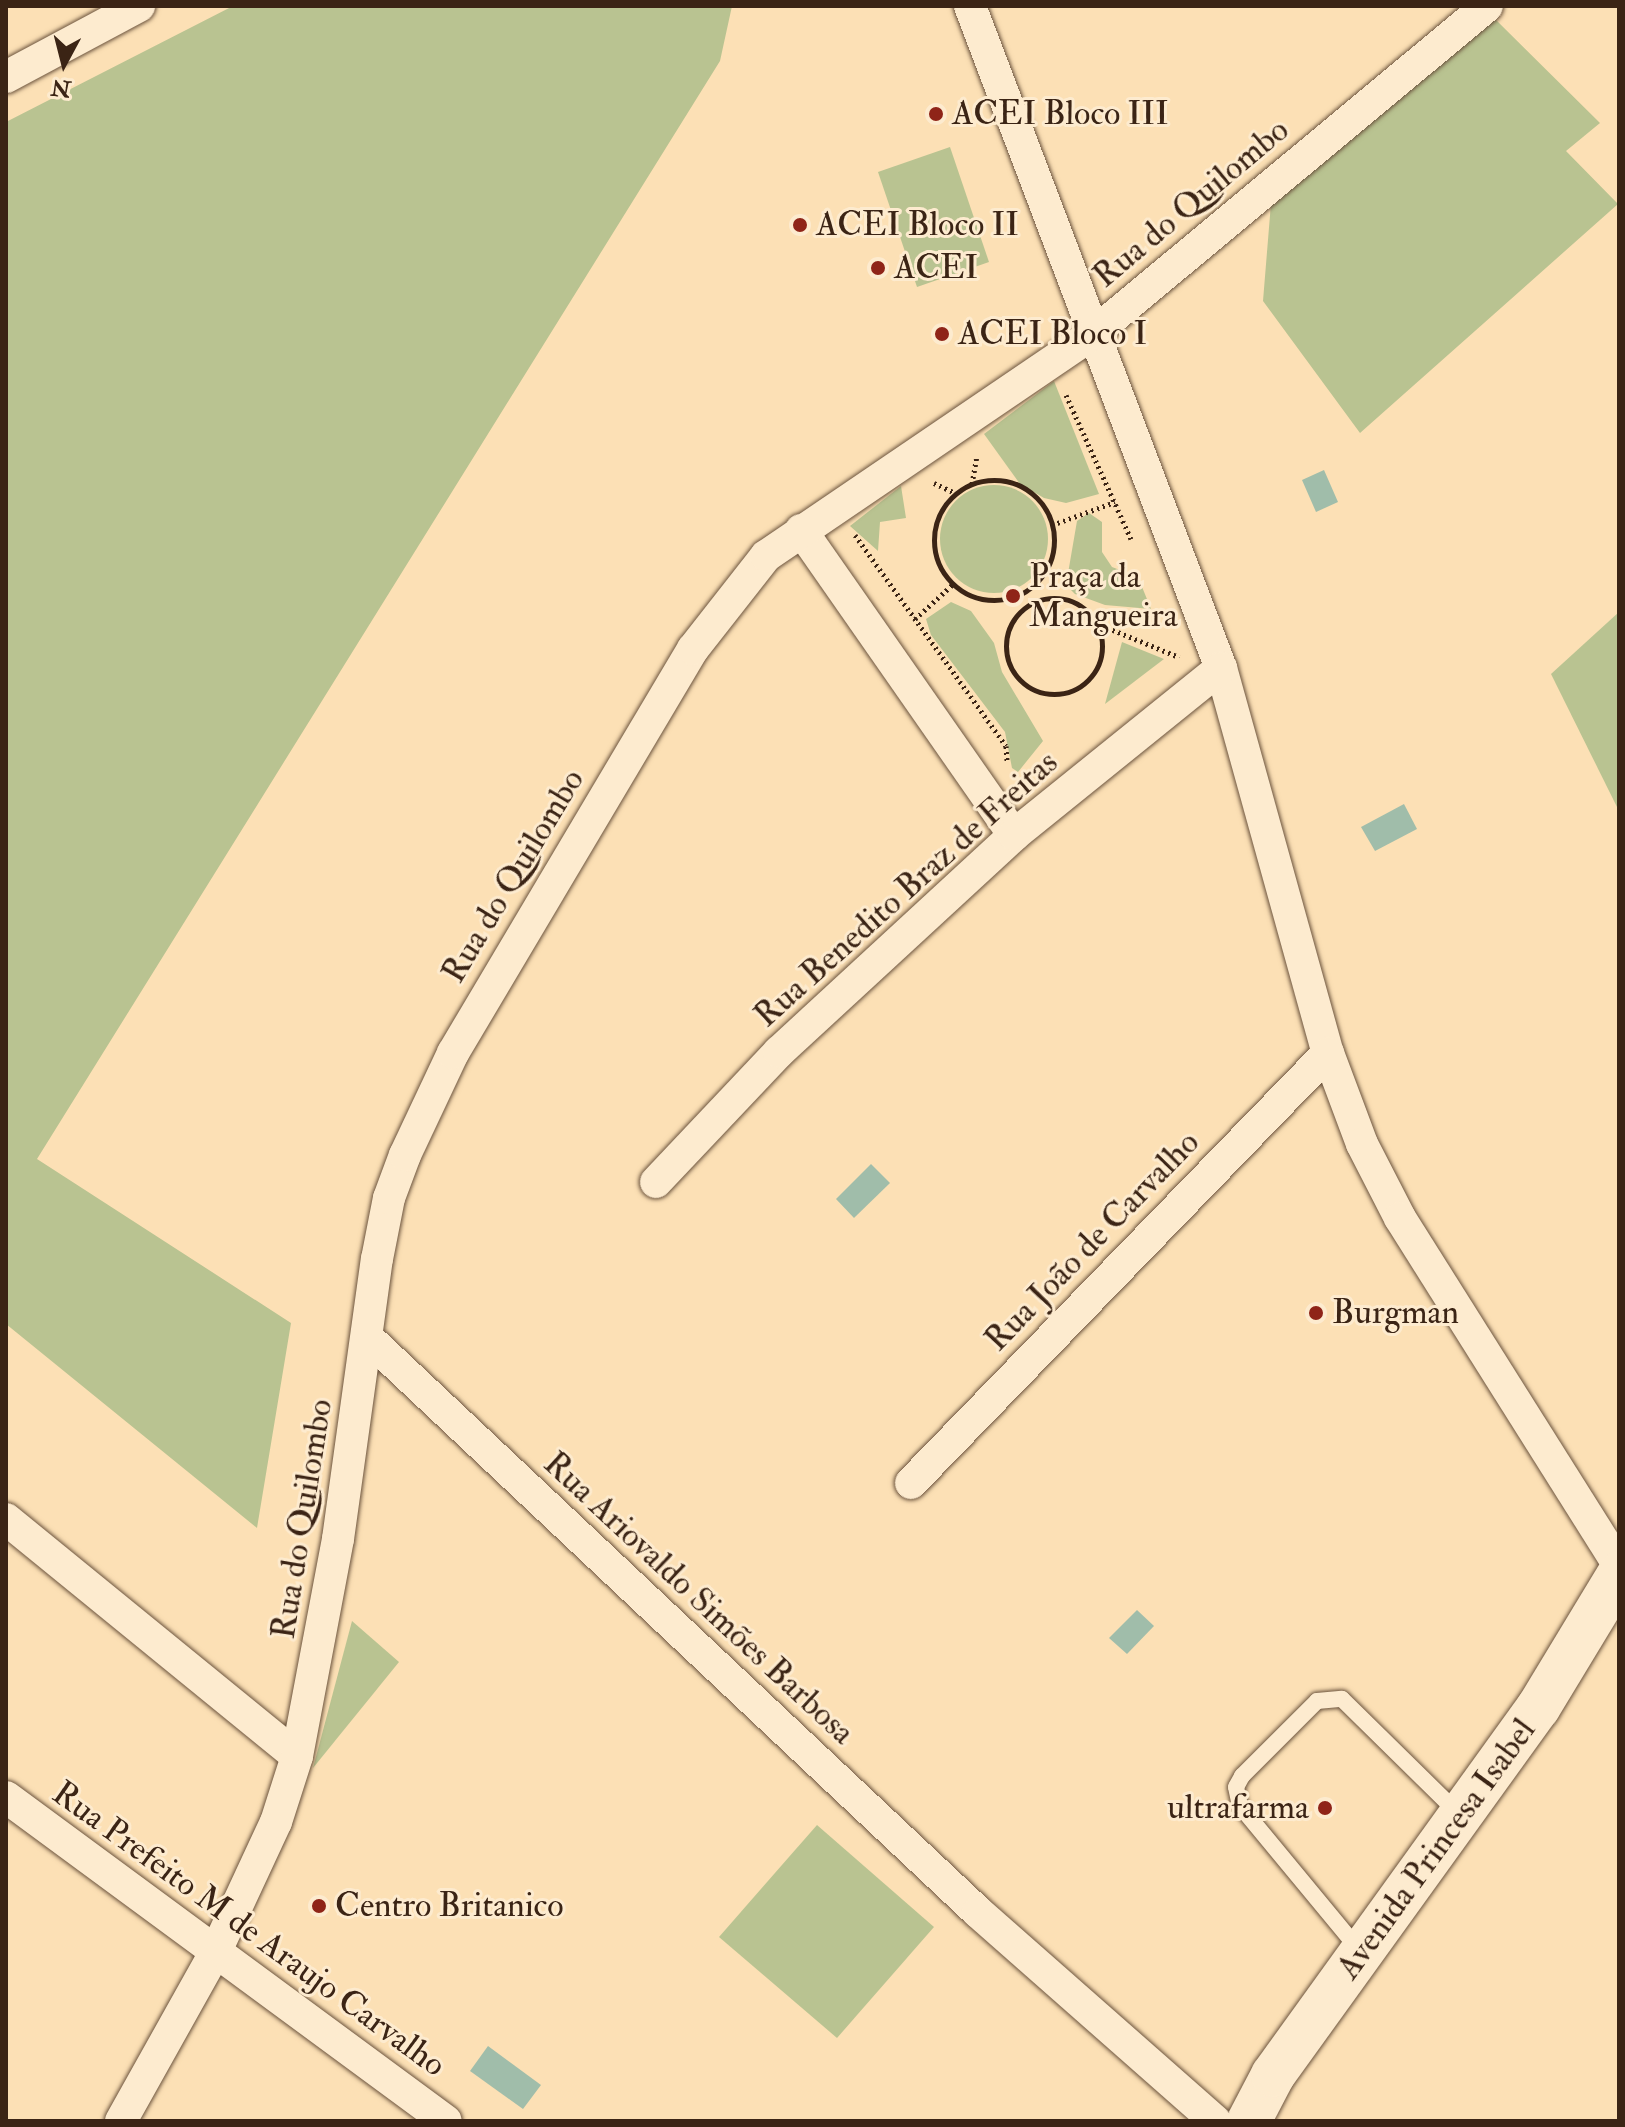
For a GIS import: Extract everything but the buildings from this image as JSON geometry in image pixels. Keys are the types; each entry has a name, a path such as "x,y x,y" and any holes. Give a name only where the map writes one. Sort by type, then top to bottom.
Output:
{"main road":[{"name":"Avenida Princesa Isabel","path":"1249,2121 1273,2075 1538,1708 1619,1574"}],"street":[{"path":"6,77 139,6"},
{"path":"970,6 1221,668 1328,1053 1362,1144 1400,1218 1619,1566"},
{"name":"Rua do Quilombo","path":"121,2121 216,1951 276,1822 297,1756 316,1673 389,1198 453,1053 693,649 766,556 1094,333 1487,6"},
{"path":"801,530 1014,835"},
{"name":"Rua Benedito Braz de Freitas","path":"656,1182 779,1052 1014,835 1221,668"},
{"name":"Rua João de Carvalho","path":"911,1483 1328,1053"},
{"name":"Rua Ariovaldo Simões Barbosa","path":"369,1339 978,1912 1215,2121"},
{"path":"6,1519 297,1756"},
{"name":"Rua Prefeito M de Araujo Carvalho","path":"6,1797 446,2121"}],"lane":[{"path":"1361,1952 1240,1806 1236,1787 1242,1776 1317,1701 1342,1699 1460,1816"}],"path":[{"path":"1063,389 1133,545"},
{"path":"990,480 1009,482 1041,502 1052,525 1052,556 1044,573 1022,592 990,600 953,584 934,547 935,527 955,493 990,480"},
{"path":"1052,525 1115,502"},
{"path":"847,525 1006,746 1008,775"},
{"path":"915,619 953,584"},
{"path":"1022,592 1029,606"},
{"path":"1095,622 1102,645 1093,676 1067,693 1035,691 1022,683 1006,655 1011,624 1029,606 1065,599 1095,622 1183,659"},
{"path":"1177,645 1196,691"},
{"path":"1171,669 1183,659"}],"green space":[{"path":"233,6 732,6 720,61 37,1159 291,1323 257,1528 6,1324 6,122"},
{"path":"1494,18 1600,123 1566,151 1618,204 1360,433 1263,301 1271,203"},
{"path":"950,147 989,262 917,287 878,172"},
{"path":"1054,381 1099,494 1066,503 1044,498 1020,484 984,434"},
{"path":"994,485 1015,489 1033,500 1044,518 1048,539 1044,560 1033,578 1015,589 994,593 973,589 955,578 944,560 940,539 944,518 955,500 973,489"},
{"path":"901,486 906,518 880,522 878,551 850,526"},
{"path":"1089,513 1102,522 1102,552 1112,567 1138,577 1151,609 1105,605 1075,594 1066,585 1077,521"},
{"path":"951,602 971,611 994,643 1002,672 1043,741 1018,772 1012,768 1005,732 931,635 926,619"},
{"path":"1619,612 1619,811 1551,674"},
{"path":"1122,642 1164,659 1105,704"},
{"path":"352,1621 399,1662 313,1768"},
{"path":"817,1825 934,1927 837,2038 719,1937"}],"shaded area":[{"path":"1324,470 1338,502 1316,512 1302,480"},
{"path":"1404,804 1417,829 1375,851 1361,827"},
{"path":"871,1164 890,1183 854,1218 836,1199"},
{"path":"1137,1610 1154,1626 1127,1654 1109,1638"},
{"path":"488,2046 541,2085 523,2109 470,2071"}],"place":[{"name":"ACEI Bloco III","path":"936,114"},
{"name":"ACEI Bloco II","path":"800,225"},
{"name":"ACEI","path":"878,268"},
{"name":"ACEI Bloco I","path":"942,334"},
{"name":"Praça da Mangueira","path":"1013,596"},
{"name":"Burgman","path":"1316,1313"},
{"name":"ultrafarma","path":"1325,1808"},
{"name":"Centro Britanico","path":"319,1906"}]}
